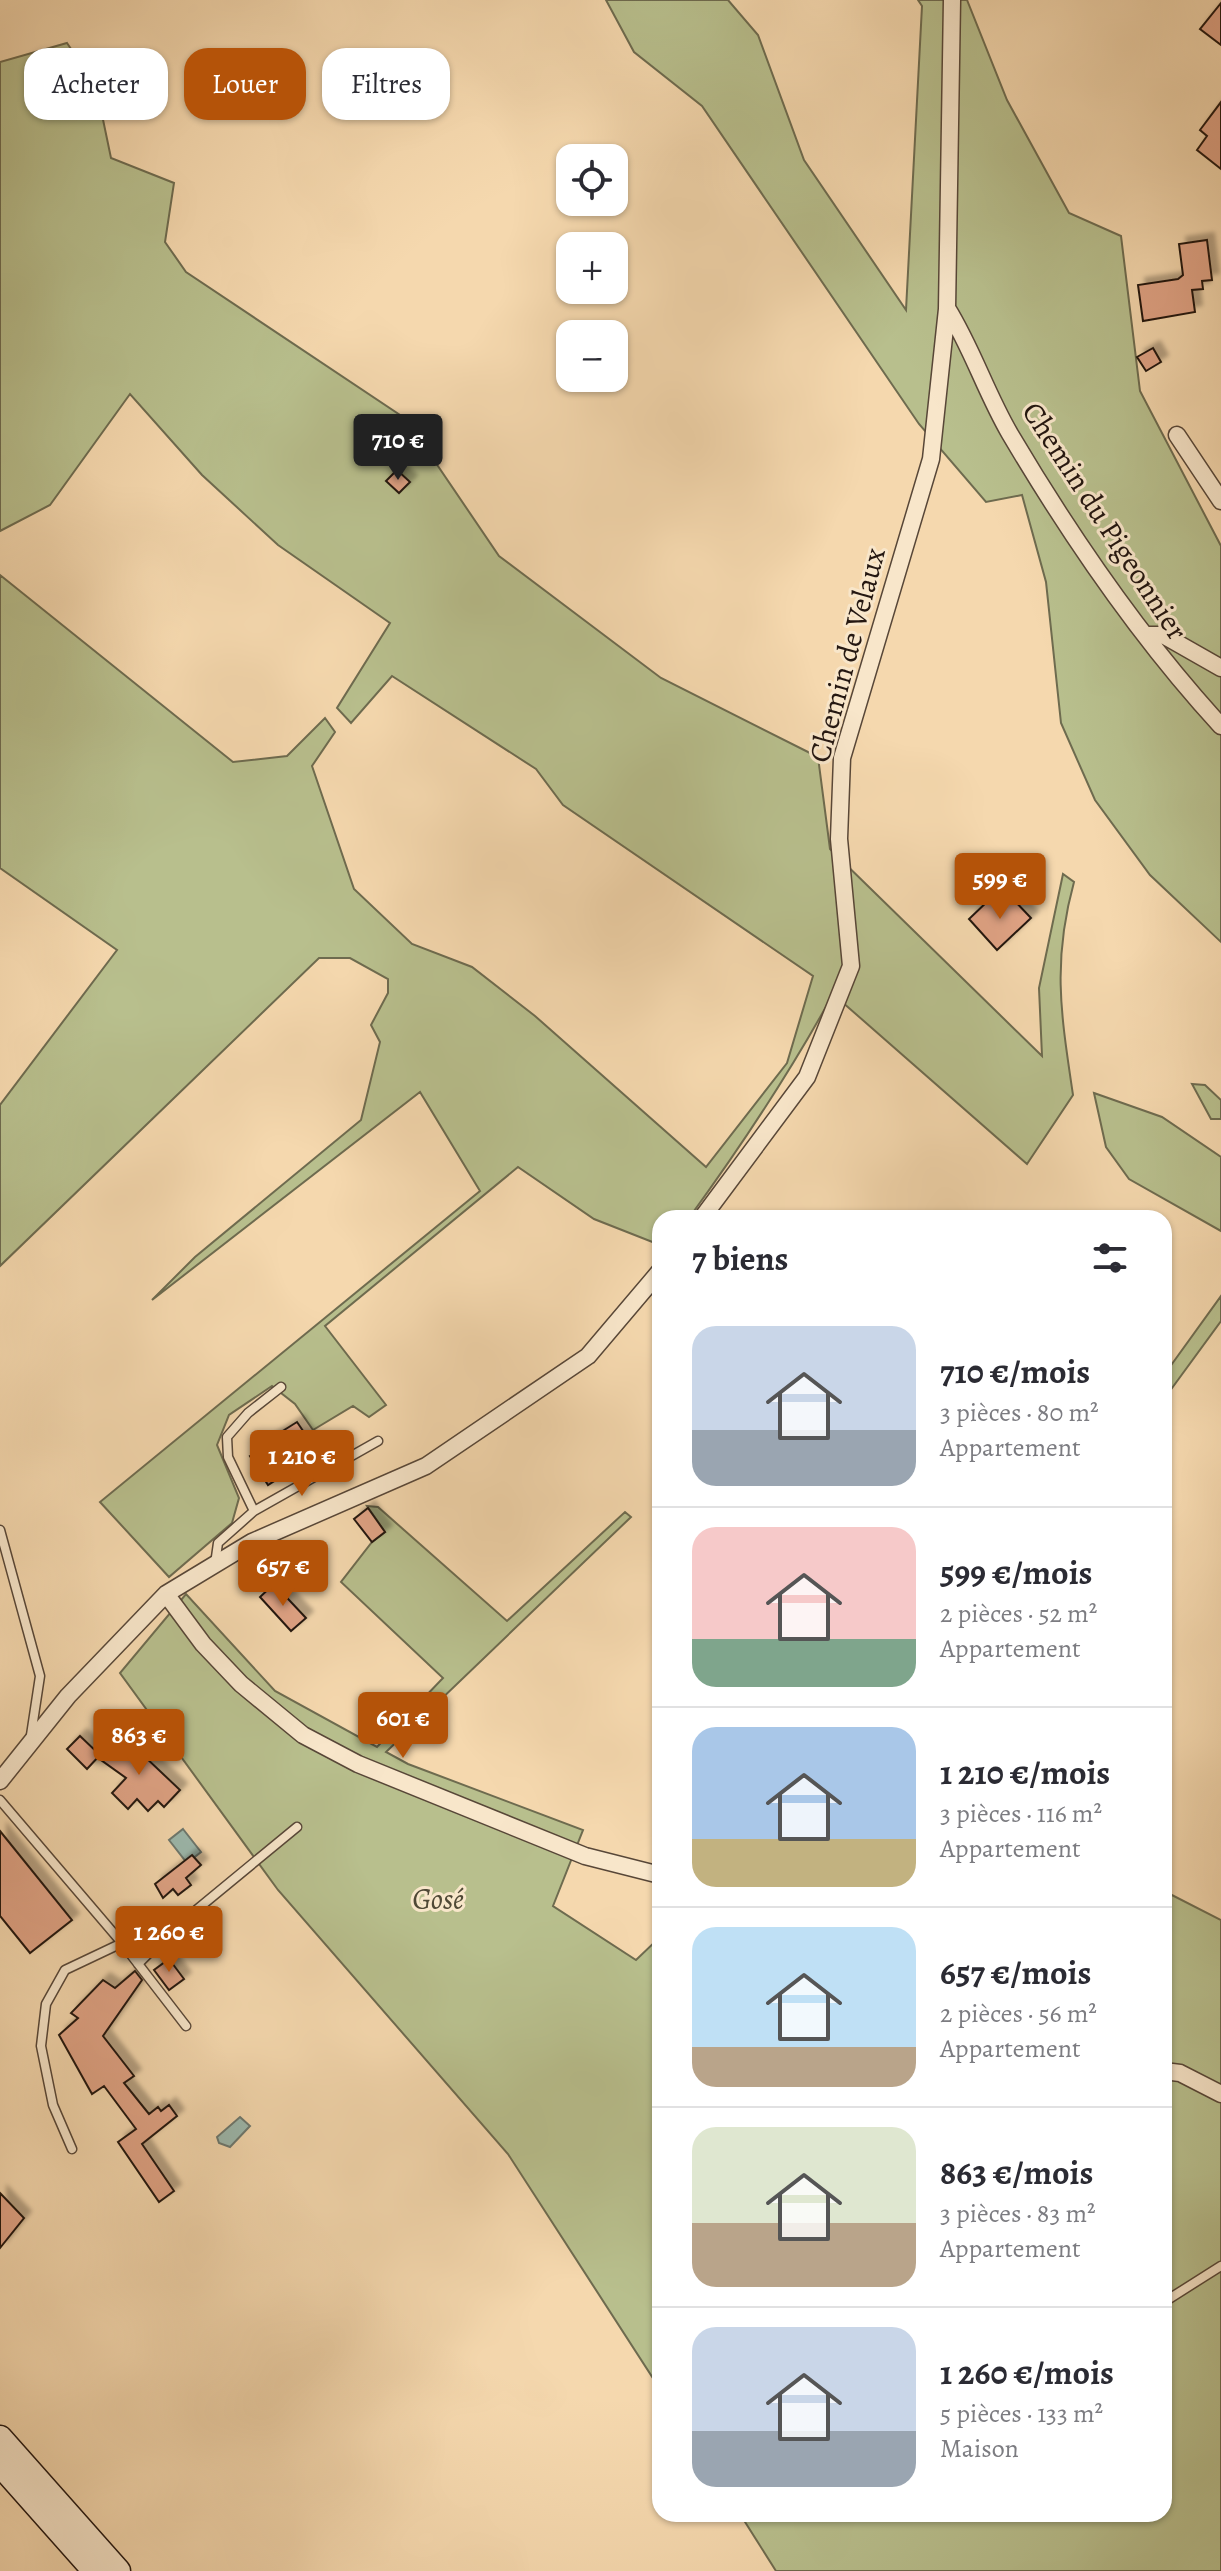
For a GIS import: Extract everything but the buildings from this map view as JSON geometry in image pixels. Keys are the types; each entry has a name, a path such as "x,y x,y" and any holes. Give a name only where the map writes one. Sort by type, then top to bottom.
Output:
{"main road":[{"path":"0,2438 118,2571"},
{"path":"0,2464 95,2571"}],"street":[{"path":"947,308 952,0"},
{"name":"Chemin du Pigeonnier","path":"947,308 970,346 1008,431 1069,527 1169,670 1221,726"},
{"name":"Chemin de Velaux","path":"708,1210 807,1077 851,966 839,839 842,758 931,459 947,308"},
{"path":"1177,435 1221,501"},
{"path":"1145,635 1163,635 1221,668"},
{"path":"0,1781 68,1696 166,1594 252,1542 426,1466 588,1356 652,1280"},
{"path":"166,1594 203,1644 241,1684 303,1735 358,1764 585,1856 652,1873"},
{"path":"1172,2072 1221,2094"}],"lane":[{"path":"254,1511 228,1457 227,1437 248,1413 281,1387"},
{"path":"215,1564 218,1543 254,1511 378,1441"},
{"path":"0,1530 40,1676 29,1744"},
{"path":"0,1800 122,1943 186,2026"},
{"path":"138,1964 172,1930 297,1827"},
{"path":"72,2149 53,2105 41,2046 46,2004 65,1970 122,1943"},
{"path":"1172,2297 1221,2266"}],"green space":[{"path":"606,0 728,0 758,35 804,160 906,310 922,6 918,0 967,0 1007,100 1069,213 1121,236 1140,391 1221,546 1221,942 1150,875 1095,800 1061,723 1046,582 1022,495 986,502 919,424 702,106 634,52"},
{"path":"67,43 70,48 49,48"},
{"path":"24,55 24,120 103,120 111,158 174,183 165,242 186,272 406,419 499,556 661,678 818,757 830,849 1042,1056 1039,988 1063,874 1074,882 1061,963 1062,1013 1073,1095 1027,1164 833,994 765,1108 695,1210 652,1210 652,1242 594,1219 518,1167 325,1326 386,1405 369,1417 353,1406 313,1430 295,1404 272,1386 229,1415 217,1445 239,1498 232,1523 169,1577 100,1502 480,1191 420,1092 152,1300 195,1257 361,1120 380,1042 371,1025 388,993 388,979 350,958 319,958 0,1266 0,1105 117,950 0,868 0,575 233,762 287,756 325,718 335,732 312,766 354,889 412,944 472,967 535,1016 706,1167 787,1063 813,976 563,805 536,769 392,676 351,723 337,708 390,623 278,545 202,475 130,394 50,505 0,531 0,62"},
{"path":"1192,1084 1205,1085 1221,1100 1221,1119 1211,1119"},
{"path":"1094,1093 1162,1117 1221,1157 1221,1231 1129,1179 1106,1147"},
{"path":"1221,1296 1221,1321 1172,1388 1172,1364"},
{"name":"Gosé","path":"367,1506 378,1507 507,1621 625,1512 631,1517 386,1752 408,1764 583,1830 553,1906 636,1960 652,1945 652,2377 508,2154 278,1890 120,1673 186,1594 275,1691 377,1747 443,1678 341,1582 372,1542 385,1532"},
{"path":"1172,1895 1221,1920 1221,2571 776,2571 745,2522 1172,2522"}],"shaded area":[{"path":"183,1829 201,1852 187,1863 169,1840"},
{"path":"240,2117 250,2126 230,2147 219,2143 217,2137"}]}
